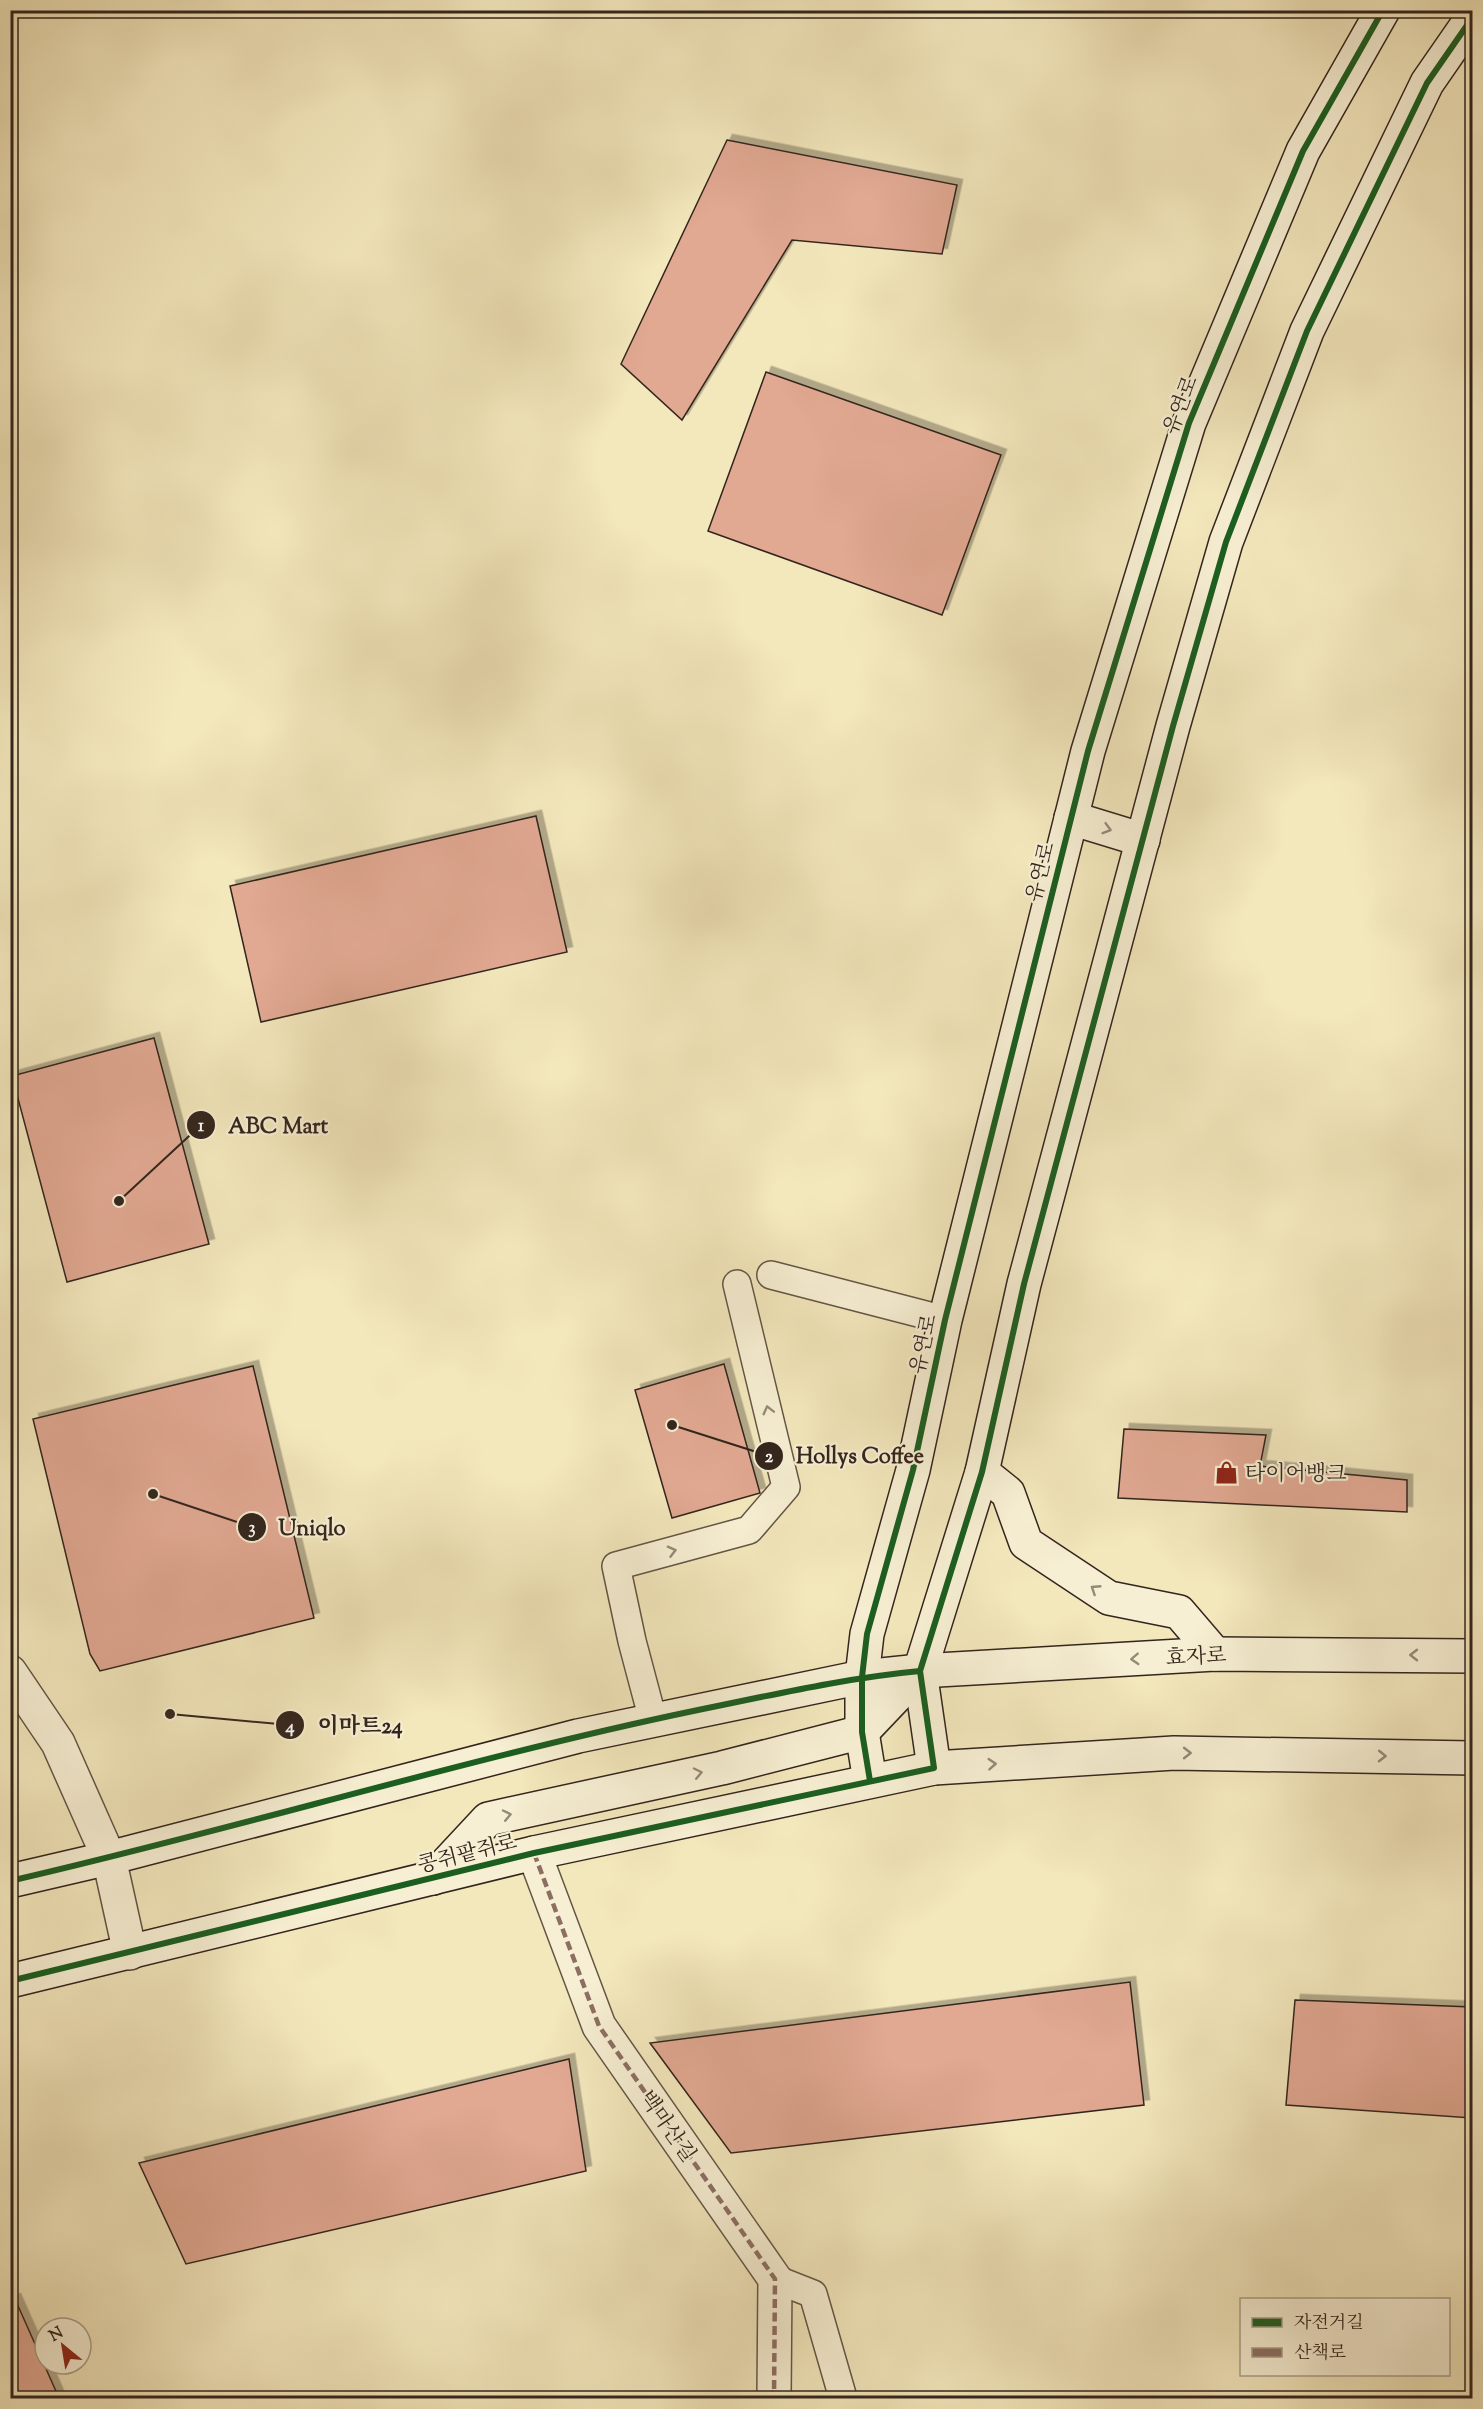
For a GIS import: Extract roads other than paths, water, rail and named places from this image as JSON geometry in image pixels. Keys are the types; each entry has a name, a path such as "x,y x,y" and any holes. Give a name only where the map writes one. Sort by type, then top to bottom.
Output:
{"street":[{"name":"유연로","path":"870,1780 862,1732 862,1677 867,1634 912,1470 945,1320 1088,751 1189,423 1303,151 1383,10"},
{"path":"1473,18 1427,83 1306,331 1226,542 1143,840 1024,1284 982,1472 920,1671 934,1768 1174,1753 1473,1758"},
{"path":"1071,818 1143,840"},
{"path":"982,1472 1008,1493 1026,1543 1109,1598 1179,1612 1215,1654"},
{"name":"효자로","path":"920,1671 1215,1654 1473,1656"},
{"path":"10,1881 109,1858 579,1736 862,1677 920,1671"},
{"path":"433,1878 488,1819 722,1768 862,1732 920,1671"},
{"path":"14,1685 58,1743 109,1858 130,1953"},
{"name":"콩쥐팥쥐로","path":"10,1981 534,1853 934,1768"},
{"name":"백마산길","path":"534,1853 599,2026 775,2278"},
{"path":"774,2398 775,2278"}],"lane":[{"path":"771,1275 945,1320"},
{"path":"653,1720 632,1641 616,1566 749,1530 786,1487 737,1284"},
{"path":"775,2278 813,2294 843,2398"}],"place":[{"name":"ABC Mart","path":"119,1201"},
{"name":"Hollys Coffee","path":"672,1425"},
{"name":"타이어뱅크","path":"1227,1473"},
{"name":"Uniqlo","path":"153,1494"},
{"name":"이마트24","path":"170,1714"}]}
